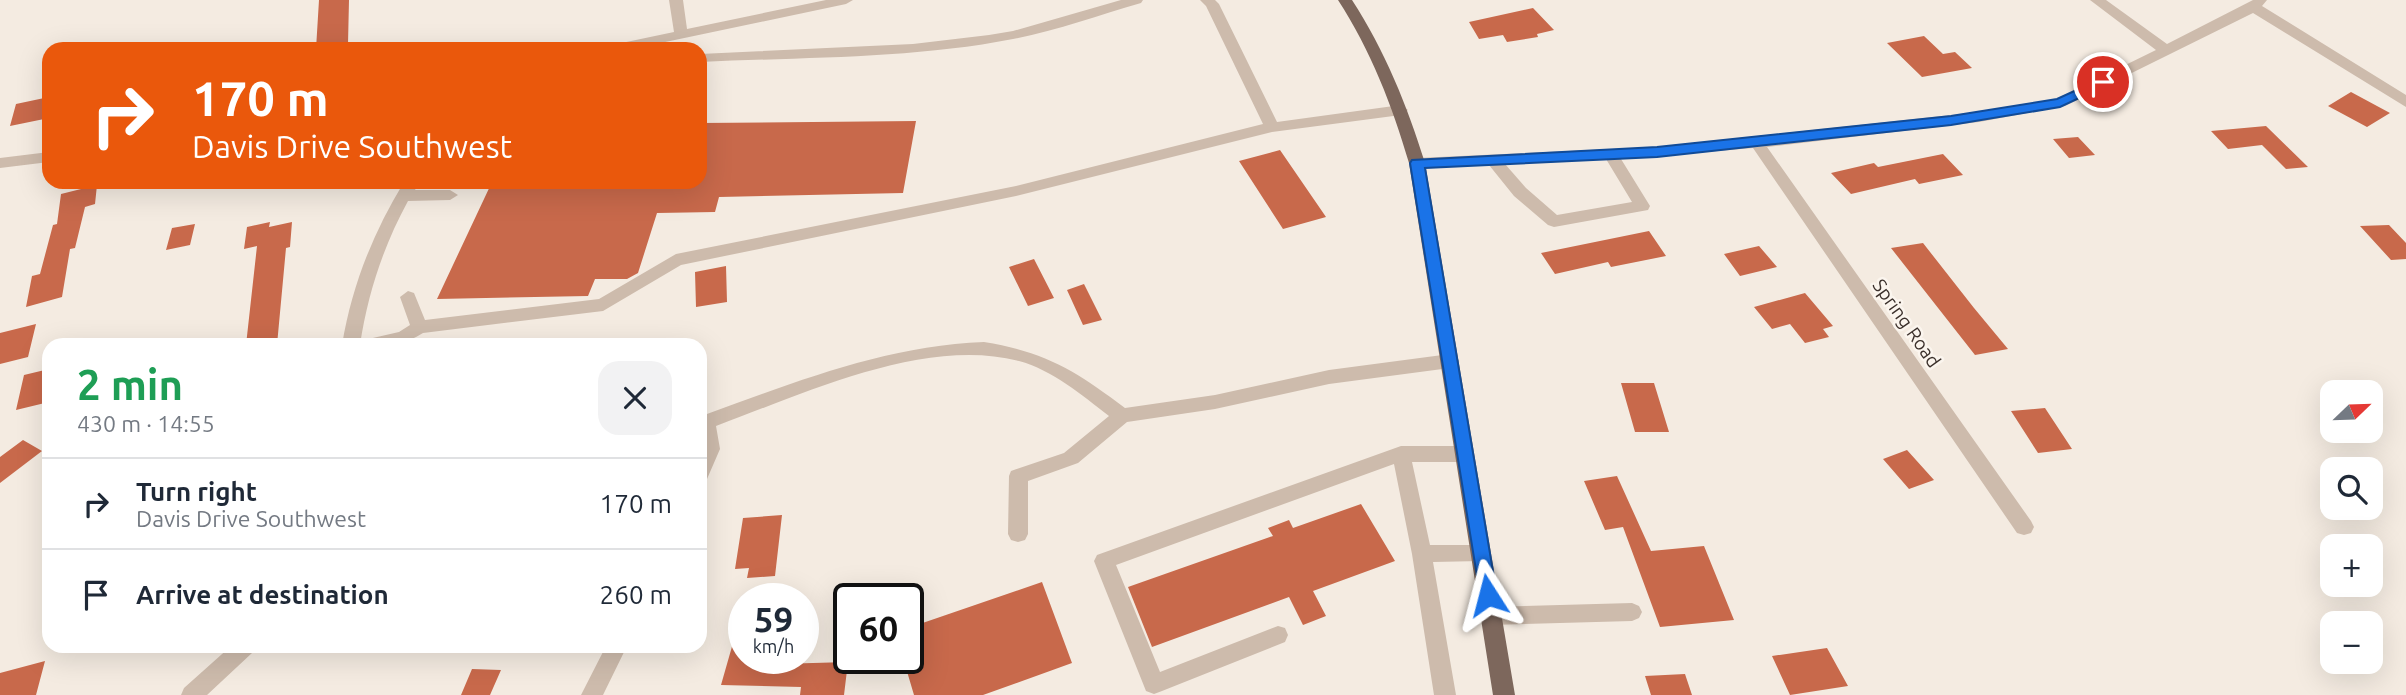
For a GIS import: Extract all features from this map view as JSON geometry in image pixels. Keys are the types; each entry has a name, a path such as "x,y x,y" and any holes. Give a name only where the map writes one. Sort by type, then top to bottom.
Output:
{"main road":[{"path":"1345,0 1379,56 1401,110 1417,163 1504,695"}],"street":[{"path":"676,0 681,34"},
{"path":"644,42 846,0"},
{"path":"707,58 913,48 989,39 1014,35 1136,0"},
{"path":"1207,0 1212,4 1272,127"},
{"path":"2097,0 2167,51"},
{"path":"1417,163 1611,154 1757,143 1979,117 2060,103 2257,4 2406,102"},
{"path":"400,338 419,327 603,305 676,260 1016,191 1272,127 1401,110"},
{"name":"Spring Road","path":"1757,143 2024,527"},
{"path":"1493,160 1520,192 1554,221 1642,206 1611,154"},
{"path":"0,163 42,158"},
{"path":"352,338 357,303 387,221 408,189 443,191"},
{"path":"408,297 419,327"},
{"path":"707,420 836,377 927,351 976,348 1018,354 1065,373 1122,416"},
{"path":"1017,534 1018,476 1071,458 1122,416 1215,402 1329,377 1450,361"},
{"path":"707,435 711,449 707,458"},
{"path":"1401,454 1422,554 1445,695"},
{"path":"1278,635 1154,684 1104,561 1401,454 1465,454"},
{"path":"1422,554 1481,553"},
{"path":"1491,616 1632,612"},
{"path":"192,695 238,653"},
{"path":"592,695 614,653"}],"building":[{"path":"319,0 349,0 348,42 316,42"},
{"path":"1533,8 1554,30 1537,34 1538,37 1507,42 1503,35 1479,39 1469,22"},
{"path":"1924,36 1943,54 1955,52 1972,68 1922,77 1887,43"},
{"path":"2351,92 2390,113 2367,127 2328,106"},
{"path":"42,98 42,119 10,126 16,104"},
{"path":"916,121 903,193 719,197 715,212 657,213 638,273 627,279 595,279 588,296 437,299 489,189 707,189 707,123"},
{"path":"2266,126 2308,167 2286,169 2262,145 2228,149 2211,131"},
{"path":"2078,137 2095,155 2069,158 2053,139"},
{"path":"1280,150 1326,217 1283,229 1239,161"},
{"path":"1943,154 1963,175 1919,184 1915,179 1851,194 1831,173 1874,163 1878,167"},
{"path":"81,189 97,189 95,204 85,207 75,248 70,249 62,297 26,307 32,276 40,274 53,225 57,224 61,194"},
{"path":"270,222 269,227 292,222 290,247 286,248 278,338 247,338 257,246 244,249 247,227"},
{"path":"195,224 190,245 166,250 172,228"},
{"path":"2389,225 2406,243 2406,259 2391,260 2360,226"},
{"path":"1649,231 1666,256 1611,267 1608,262 1555,274 1541,253"},
{"path":"1923,243 2008,349 1975,355 1891,248"},
{"path":"1759,246 1777,267 1740,276 1724,254"},
{"path":"1034,259 1054,298 1028,306 1009,267"},
{"path":"726,266 727,302 696,307 695,272"},
{"path":"1084,284 1102,320 1083,325 1067,290"},
{"path":"1805,293 1833,326 1823,329 1829,337 1805,343 1790,324 1772,329 1754,307"},
{"path":"36,324 28,357 0,364 0,333"},
{"path":"42,371 42,404 16,410 24,375"},
{"path":"1621,383 1654,383 1669,432 1635,432"},
{"path":"2045,408 2072,449 2038,453 2011,411"},
{"path":"23,440 42,451 0,483 0,457"},
{"path":"1907,450 1934,480 1909,489 1883,459"},
{"path":"1617,476 1651,551 1704,546 1734,620 1660,627 1623,527 1605,530 1584,481"},
{"path":"1361,504 1395,561 1313,591 1326,616 1303,625 1289,597 1152,647 1128,587 1273,536 1268,528 1289,520 1293,528"},
{"path":"782,515 775,576 747,578 749,568 735,569 743,518"},
{"path":"1042,582 1072,663 983,695 914,695 908,674 924,674 924,623"},
{"path":"1827,648 1848,686 1790,695 1772,656"},
{"path":"728,660 728,674 819,674 819,663 833,662 833,674 847,674 844,695 800,695 801,687 721,685"},
{"path":"45,661 36,695 0,695 0,673"},
{"path":"472,669 501,670 490,695 461,695"},
{"path":"1685,674 1692,695 1651,695 1645,676"}],"route":[{"path":"1488,595 1417,163 1657,152 1979,117 2060,103 2103,82"}]}
